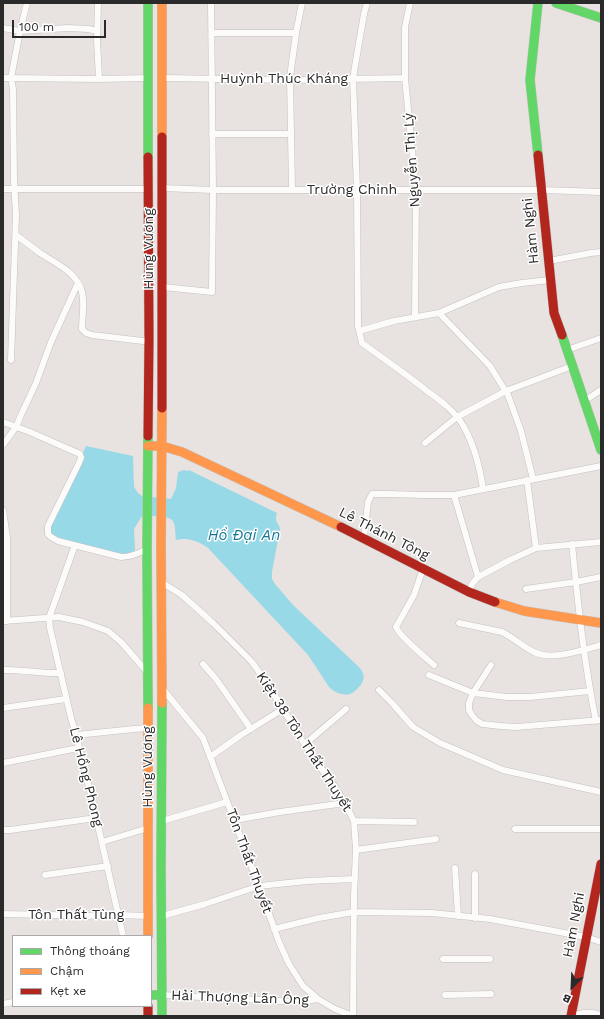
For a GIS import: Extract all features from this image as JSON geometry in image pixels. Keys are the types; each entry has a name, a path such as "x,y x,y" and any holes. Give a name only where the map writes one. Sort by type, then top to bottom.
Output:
{"main road":[{"name":"Hùng Vương","path":"148,3 148,935"},
{"name":"Hùng Vương","path":"162,3 162,1016"},
{"name":"Hàm Nghi","path":"538,3 530,80 554,313 601,450"},
{"path":"556,3 601,18"},
{"path":"149,78 163,78"},
{"path":"149,188 163,188"},
{"path":"149,287 163,287"},
{"path":"149,339 163,339"},
{"name":"Lê Thánh Tông","path":"148,446 162,446 182,452 364,538 468,592 499,604 524,611 601,623"},
{"path":"148,673 162,688"},
{"path":"148,825 162,821"},
{"name":"Hàm Nghi","path":"571,1016 601,864"},
{"path":"148,916 162,916"},
{"path":"152,995 162,995"}],"street":[{"path":"11,360 16,234 16,194 13,89 11,78 27,3"},
{"path":"98,3 97,49 99,79"},
{"path":"163,287 212,292 213,190 211,3"},
{"path":"292,190 290,80 296,33 302,3"},
{"path":"367,3 353,78 357,190 358,326 362,344 432,395 450,409 457,417 464,426 474,448 480,468 483,489"},
{"name":"Nguyễn Thị Lý","path":"410,3 405,27 405,78 416,190 415,318"},
{"path":"3,28 20,31 68,28 97,31"},
{"path":"212,33 296,33"},
{"path":"3,78 149,78"},
{"name":"Huỳnh Thúc Kháng","path":"163,78 290,80 405,78"},
{"path":"212,134 291,134"},
{"path":"3,188 149,188"},
{"name":"Trường Chinh","path":"163,188 213,190 542,190 601,192"},
{"path":"16,234 34,249 70,273 78,283 82,292 84,307 82,329 86,333 143,341 149,339"},
{"path":"549,261 601,252"},
{"path":"359,331 394,321 439,313 499,288 522,283 550,280"},
{"path":"3,445 16,427 36,383 51,342 78,283"},
{"path":"439,313 490,366 506,391 521,430 530,480 536,548"},
{"path":"567,350 601,338"},
{"path":"425,443 457,417 506,391 572,366"},
{"path":"584,400 601,390"},
{"path":"3,422 80,454 81,458 79,463 48,526 48,534 51,537 58,541 121,557 136,555 147,549"},
{"path":"364,538 368,502 372,494 454,495 601,466"},
{"path":"454,495 478,576"},
{"path":"3,510 5,542 5,621 59,617 83,622 108,631 148,673"},
{"path":"468,592 478,576 536,548 601,542"},
{"path":"491,665 473,693 469,703 469,710 474,719 482,724 516,727 598,720 590,691 580,620 572,544"},
{"path":"49,618 75,545"},
{"path":"423,569 414,595 396,627 398,631 434,666"},
{"path":"526,589 601,577"},
{"name":"Kiệt 38 Tôn Thất Thuyết","path":"161,582 182,595 213,623 252,662 269,686 314,760 330,778 345,802 354,821 356,850 353,1016"},
{"name":"Lê Hồng Phong","path":"49,618 70,718 76,735 124,935"},
{"path":"459,622 502,632 538,654 555,655 584,650 601,645"},
{"path":"203,664 216,679 251,729"},
{"path":"3,670 61,673"},
{"path":"429,675 473,693 507,697 530,697 590,691"},
{"name":"Tôn Thất Thuyết","path":"162,688 203,738 274,929 289,964 303,986 318,999 335,1010 353,1016"},
{"path":"379,690 392,702 413,727 440,743 503,770 601,792"},
{"path":"3,708 66,699"},
{"path":"210,757 283,709"},
{"path":"305,744 346,709"},
{"path":"76,735 148,728"},
{"path":"3,763 78,748"},
{"path":"162,821 227,802"},
{"path":"234,820 345,802"},
{"path":"3,830 96,818"},
{"path":"354,821 414,822"},
{"path":"102,842 148,825"},
{"path":"514,829 601,828"},
{"path":"356,850 436,840"},
{"path":"45,875 108,866"},
{"path":"455,868 458,916"},
{"path":"475,874 475,918"},
{"path":"162,916 205,904 259,886 306,881 355,879"},
{"path":"274,929 354,912 432,913 498,921 586,937 601,942"},
{"name":"Tôn Thất Tùng","path":"3,914 148,916"},
{"path":"443,959 490,959"},
{"path":"444,995 491,994"},
{"name":"Hải Thượng Lãn Ông","path":"162,995 299,1002 318,999"},
{"path":"571,1016 581,1012 601,1016"}],"water":[{"name":"Hồ Đại An","path":"86,446 133,456 134,487 142,496 171,499 176,488 178,472 189,470 277,513 276,521 280,529 272,579 293,605 360,668 364,676 360,686 350,694 339,693 331,689 308,655 208,548 193,540 176,540 175,526 171,519 159,516 142,516 134,529 135,549 133,553 128,556 51,540 47,533 85,457 82,455"}],"traffic: fast":[{"path":"148,3 148,157"},
{"path":"538,3 530,80 538,155"},
{"path":"556,3 601,18"},
{"path":"562,335 601,450"},
{"path":"148,436 148,708"},
{"path":"162,703 162,1016"},
{"path":"152,995 162,995"}],"traffic: slow":[{"path":"162,3 162,137"},
{"path":"162,408 162,703"},
{"path":"148,446 162,446 182,452 341,527"},
{"path":"495,602 524,611 601,623"},
{"path":"148,708 148,935"}],"traffic: jam":[{"path":"162,137 162,408"},
{"path":"538,155 554,313 562,335"},
{"path":"148,157 148,436"},
{"path":"341,527 469,592 495,602"},
{"path":"571,1016 601,864"},
{"path":"148,1007 148,1016"}]}
